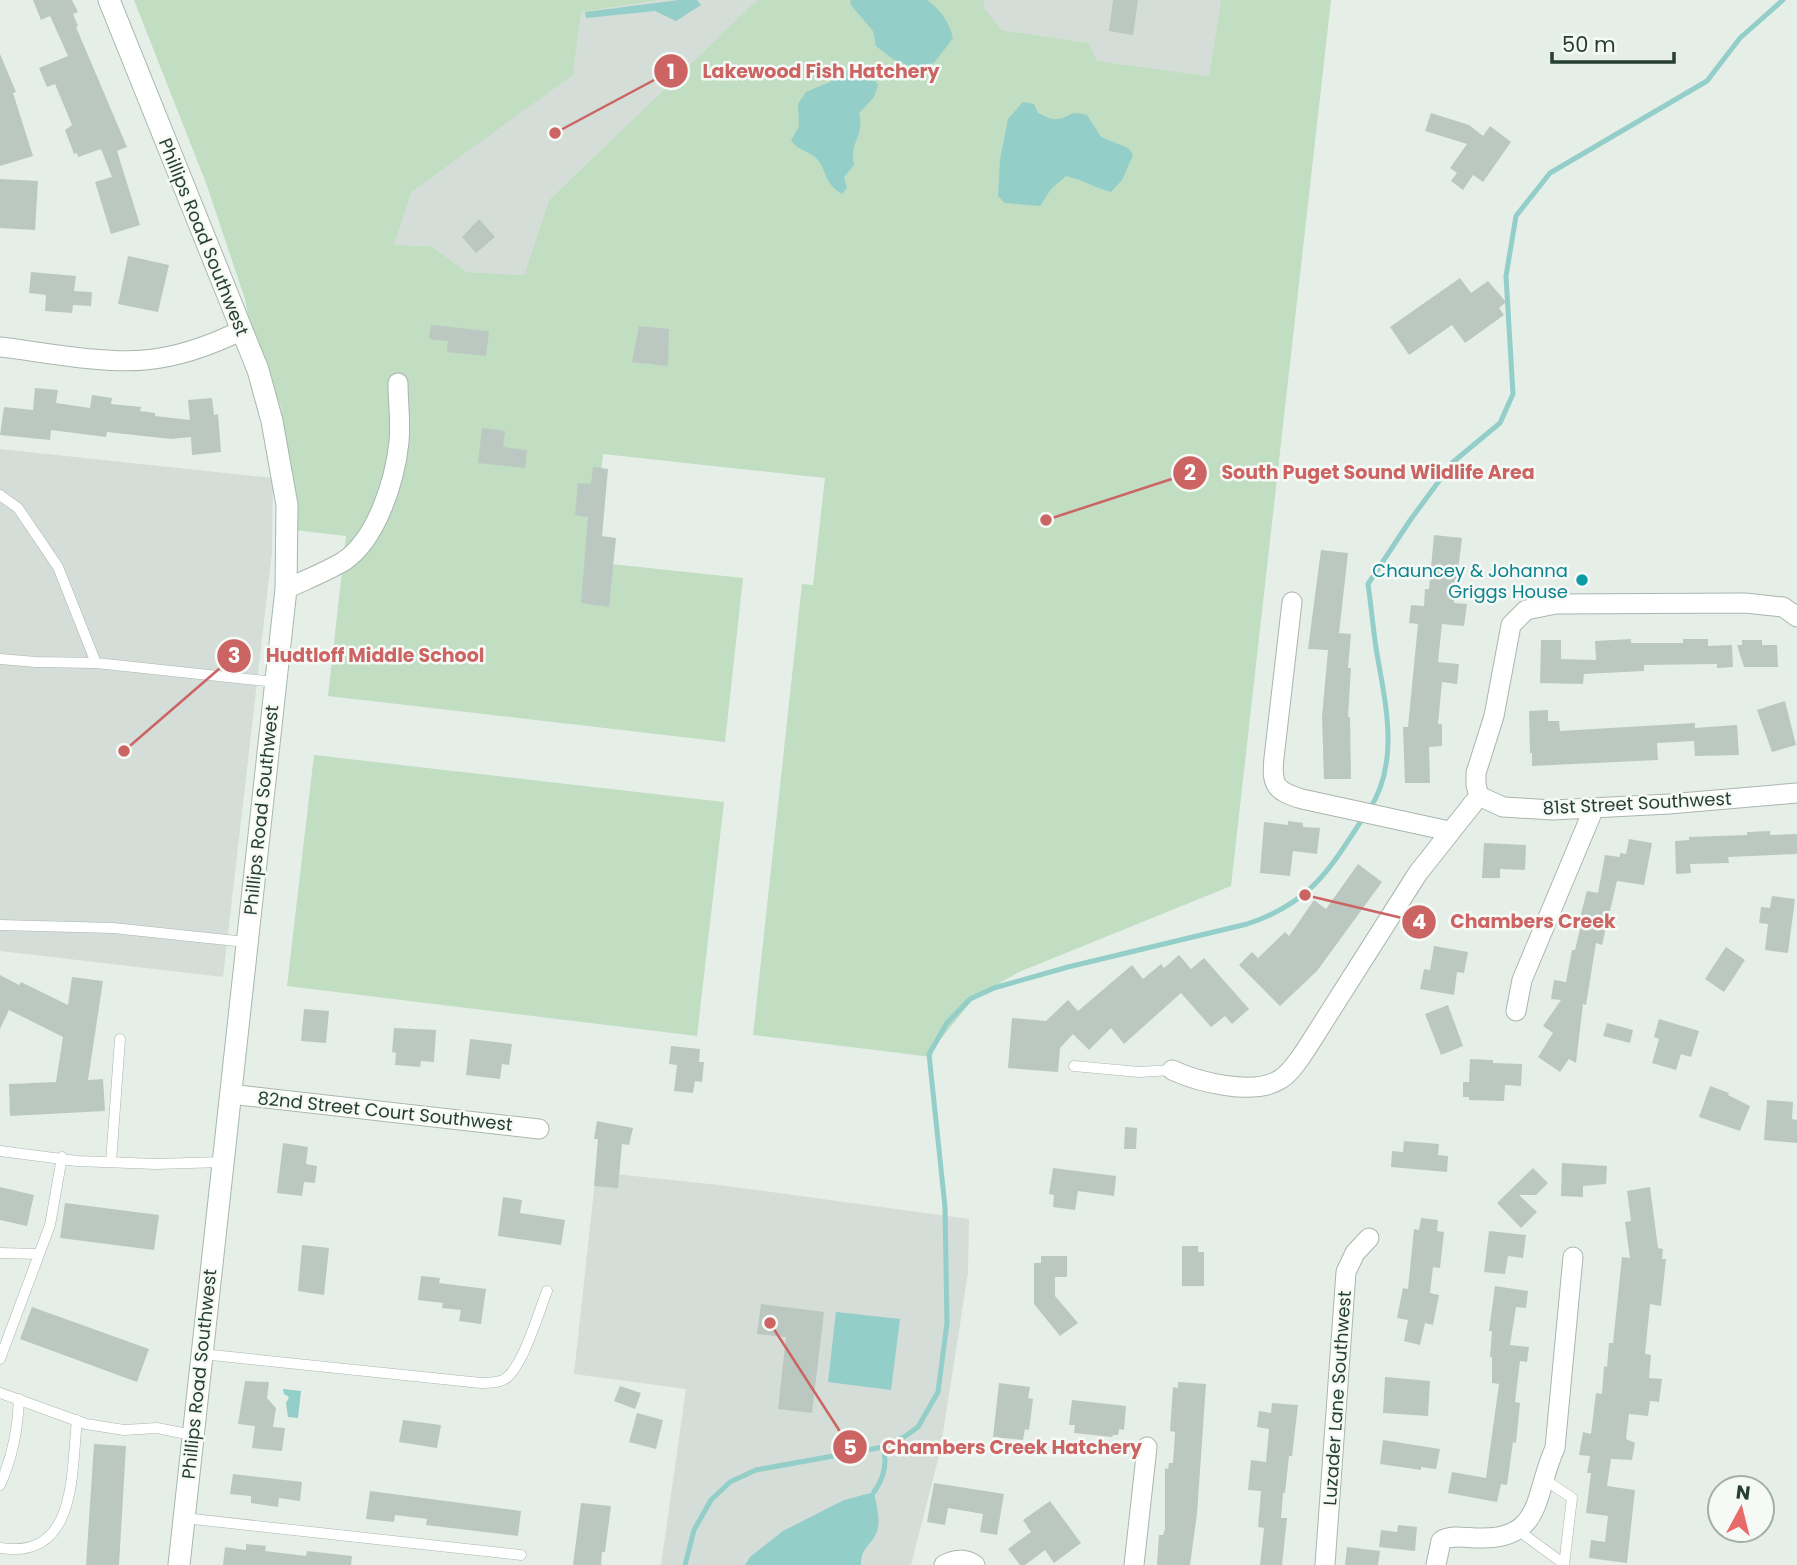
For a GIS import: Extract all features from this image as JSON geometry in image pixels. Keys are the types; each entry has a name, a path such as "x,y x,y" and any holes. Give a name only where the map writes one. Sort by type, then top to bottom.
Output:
{"street":[{"name":"Phillips Road Southwest","path":"109,0 242,330 266,400 287,505 286,589 179,1565"},
{"path":"0,347 109,360 144,360 219,342 242,330"},
{"path":"286,589 344,561 356,551 372,529 388,491 399,442 398,383"},
{"path":"1293,602 1272,773 1275,785 1280,790 1302,799 1449,831"},
{"path":"1172,1070 1199,1080 1247,1087 1268,1085 1281,1080 1292,1069 1390,916 1449,831 1479,796 1476,773 1494,716 1511,625 1525,610 1556,604 1745,603 1790,612"},
{"name":"81st Street Southwest","path":"1479,796 1503,807 1519,809 1594,808 1797,793"},
{"path":"1516,1011 1522,981 1594,808"},
{"name":"82nd Street Court Southwest","path":"230,1094 539,1129"},
{"name":"Luzader Lane Southwest","path":"1325,1565 1346,1272 1355,1253 1369,1238"},
{"path":"1436,1565 1441,1541 1447,1537 1486,1538 1519,1531 1534,1512 1555,1448 1573,1258"},
{"path":"1134,1565 1147,1447"},
{"path":"944,1565 954,1560 962,1560 975,1565"}],"lane":[{"path":"0,495 18,508 58,567 96,663"},
{"path":"0,659 36,663 96,663 275,682"},
{"path":"0,925 113,928 246,942"},
{"path":"111,1162 120,1039"},
{"path":"1074,1066 1139,1073 1172,1070"},
{"path":"0,1151 77,1161 156,1164 223,1162"},
{"path":"0,1359 50,1225 62,1157"},
{"path":"0,1253 39,1254"},
{"path":"201,1354 481,1383 493,1382 503,1380 519,1362 547,1291"},
{"path":"0,1392 77,1420 124,1430 157,1428 192,1435"},
{"path":"0,1485 18,1432 19,1399"},
{"path":"0,1548 16,1548 43,1542 59,1526 67,1510 77,1420"},
{"path":"1519,1531 1564,1564 1572,1497 1543,1478"},
{"path":"183,1518 521,1555"}],"shaded area":[{"path":"660,0 757,0 549,200 524,275 467,272 431,246 393,245 411,191 573,75 581,12"},
{"path":"984,0 1221,0 1209,76 1097,61 1089,43 1002,30 983,7"},
{"path":"0,449 273,478 272,552 223,977 0,951"},
{"path":"596,1172 719,1185 969,1219 968,1273 940,1452 911,1565 661,1565 686,1389 574,1374"}],"green space":[{"path":"134,0 660,0 581,12 573,75 411,192 394,245 431,246 467,272 524,275 549,200 757,0 984,0 984,8 1002,30 1089,43 1097,61 1209,76 1221,0 1331,0 1231,886 1019,972 974,998 939,1041 931,1057 753,1035 802,584 813,585 825,478 603,454 592,562 743,578 725,742 328,696 346,536 286,529 290,486 281,408 249,320 245,299 206,183"},
{"path":"314,755 724,802 697,1036 287,986"}],"water":[{"path":"697,0 701,5 676,21 655,11 586,18 585,12"},
{"path":"851,0 927,0 944,17 953,38 934,63 913,67 894,60 876,46 873,31 850,4"},
{"path":"859,69 872,74 878,86 874,97 859,113 860,128 854,150 854,165 844,177 847,188 842,194 831,185 815,157 791,141 799,126 798,104 806,92 830,82 841,71"},
{"path":"1023,102 1034,104 1038,113 1052,119 1076,113 1087,115 1101,137 1128,148 1133,155 1122,180 1111,192 1066,176 1051,189 1040,206 1005,203 998,196 1000,160 1008,119"},
{"path":"836,1312 900,1319 891,1390 828,1382"},
{"path":"283,1389 301,1391 298,1418 288,1417 286,1403 289,1397 284,1394"},
{"path":"874,1492 878,1526 863,1554 861,1565 745,1565 750,1557 783,1531 844,1500"}],"building":[{"path":"33,0 72,0 78,12 73,14 78,26 76,27 127,147 117,151 140,225 111,234 95,182 112,177 101,149 78,157 77,153 74,154 65,130 72,125 55,84 47,87 39,68 68,56 50,16 41,20"},
{"path":"1113,0 1138,0 1133,35 1109,31"},
{"path":"0,54 16,92 13,93 33,156 0,166"},
{"path":"1431,113 1469,125 1483,136 1490,126 1511,142 1483,182 1473,175 1463,190 1451,181 1457,173 1450,168 1467,144 1425,131"},
{"path":"0,179 38,181 35,230 0,228"},
{"path":"479,219 495,237 476,253 462,237"},
{"path":"128,256 169,265 158,312 118,304"},
{"path":"31,272 76,276 74,291 92,292 91,306 73,305 72,313 45,311 46,295 29,293"},
{"path":"1460,278 1471,293 1488,281 1506,302 1499,308 1504,315 1465,343 1452,325 1409,355 1390,327"},
{"path":"431,325 489,331 486,356 447,352 448,341 429,339"},
{"path":"639,326 669,329 668,366 632,362"},
{"path":"35,388 58,390 56,403 90,408 92,395 112,398 111,404 141,407 140,411 155,413 155,416 190,420 188,400 212,398 214,415 218,414 221,452 192,455 191,437 171,439 107,432 106,437 51,430 50,440 0,435 4,407 33,410"},
{"path":"482,428 505,431 503,447 527,450 525,468 478,463"},
{"path":"593,467 608,469 602,536 616,538 609,607 581,603 588,517 575,515 578,483 591,484"},
{"path":"1434,535 1462,538 1454,603 1467,604 1464,626 1442,624 1438,662 1459,664 1457,684 1442,682 1438,724 1442,724 1442,746 1429,747 1430,783 1405,783 1403,727 1408,727 1418,624 1409,623 1411,605 1424,606 1425,589 1429,589"},
{"path":"1321,550 1348,553 1339,633 1351,634 1348,717 1351,779 1324,779 1322,717 1328,650 1308,649"},
{"path":"1631,639 1631,643 1683,643 1683,639 1708,639 1708,646 1732,645 1733,667 1717,668 1717,664 1644,665 1644,671 1584,674 1583,684 1540,683 1541,640 1561,640 1561,659 1596,660 1595,641"},
{"path":"1742,640 1762,640 1762,645 1777,645 1778,667 1744,667 1737,645 1742,645"},
{"path":"1785,701 1796,745 1772,752 1757,710"},
{"path":"1548,710 1548,721 1559,721 1560,731 1695,723 1695,728 1737,725 1739,755 1695,756 1694,741 1657,743 1658,760 1532,766 1529,711"},
{"path":"1288,821 1303,823 1303,827 1320,828 1317,854 1293,851 1290,876 1260,873 1264,822 1288,825"},
{"path":"1770,831 1770,835 1797,834 1797,854 1728,857 1729,863 1690,864 1691,873 1676,874 1675,841 1689,840 1689,837 1747,835 1747,832"},
{"path":"1629,839 1652,843 1644,885 1617,881 1602,945 1596,943 1586,1005 1583,1004 1576,1063 1569,1059 1560,1072 1538,1057 1553,1033 1543,1026 1561,1000 1551,999 1554,980 1566,982 1587,891 1598,893 1605,855 1620,857 1620,853 1626,854"},
{"path":"1484,843 1526,845 1525,870 1500,869 1500,878 1482,878"},
{"path":"1358,864 1382,882 1317,971 1280,1006 1239,965 1252,952 1258,958 1285,932 1289,936 1314,900 1326,909"},
{"path":"1772,896 1795,899 1788,953 1765,950 1768,924 1759,923 1761,907 1770,908"},
{"path":"1434,946 1468,952 1464,973 1457,972 1454,995 1420,989 1424,969 1430,970"},
{"path":"1726,947 1745,960 1724,992 1705,979"},
{"path":"1179,955 1191,969 1204,958 1249,1009 1232,1024 1225,1016 1211,1027 1181,993 1124,1044 1111,1028 1089,1050 1073,1034 1060,1048 1058,1072 1008,1068 1012,1018 1046,1021 1068,1000 1078,1011 1132,965 1143,979 1161,964 1164,968"},
{"path":"0,975 68,1005 72,977 103,981 88,1080 103,1079 105,1111 10,1116 9,1084 56,1082 63,1037 9,1010 0,1029"},
{"path":"1448,1005 1463,1046 1441,1055 1425,1014"},
{"path":"304,1009 329,1011 326,1043 301,1041"},
{"path":"1659,1019 1699,1031 1691,1057 1681,1054 1676,1070 1652,1063 1659,1039 1654,1037"},
{"path":"1607,1023 1633,1030 1630,1043 1603,1036"},
{"path":"394,1028 436,1030 434,1062 421,1061 420,1067 395,1065 396,1053 392,1052"},
{"path":"470,1039 512,1044 509,1065 502,1064 500,1079 466,1075"},
{"path":"671,1046 700,1049 699,1062 704,1062 702,1082 695,1081 693,1093 674,1091 677,1065 669,1064"},
{"path":"1470,1059 1522,1064 1521,1086 1505,1085 1504,1101 1469,1100 1469,1097 1463,1097 1463,1082 1469,1082"},
{"path":"1710,1086 1729,1093 1728,1095 1750,1106 1740,1131 1699,1117"},
{"path":"1767,1100 1793,1102 1792,1119 1797,1120 1797,1143 1764,1140"},
{"path":"597,1121 633,1128 629,1145 622,1144 618,1188 594,1186 598,1139 594,1139"},
{"path":"1125,1127 1137,1128 1136,1149 1124,1149"},
{"path":"1404,1141 1439,1144 1438,1155 1448,1156 1447,1172 1391,1167 1392,1151 1403,1152"},
{"path":"283,1143 308,1147 306,1164 317,1166 315,1183 304,1182 302,1196 277,1193"},
{"path":"1562,1163 1607,1166 1606,1184 1583,1186 1583,1197 1561,1196"},
{"path":"1053,1168 1116,1176 1114,1196 1078,1191 1075,1210 1053,1207 1054,1195 1049,1194"},
{"path":"1533,1168 1548,1183 1536,1195 1519,1195 1537,1212 1521,1228 1497,1203"},
{"path":"0,1187 34,1195 27,1226 0,1220"},
{"path":"1650,1187 1658,1248 1663,1249 1662,1259 1666,1259 1661,1306 1650,1304 1645,1354 1651,1355 1649,1378 1662,1379 1659,1402 1650,1401 1648,1416 1629,1414 1626,1439 1635,1443 1632,1460 1611,1459 1607,1486 1635,1490 1627,1563 1589,1558 1591,1540 1605,1542 1608,1516 1586,1513 1591,1473 1587,1473 1590,1456 1579,1455 1583,1432 1591,1434 1596,1393 1602,1394 1604,1366 1607,1367 1609,1343 1613,1343 1622,1257 1630,1258 1625,1222 1631,1221 1627,1191"},
{"path":"503,1197 522,1200 520,1213 565,1220 561,1245 498,1236"},
{"path":"65,1203 159,1215 154,1250 60,1238"},
{"path":"1421,1218 1438,1220 1437,1231 1444,1232 1440,1268 1433,1267 1430,1293 1439,1295 1433,1325 1425,1323 1420,1345 1404,1341 1408,1320 1397,1318 1403,1288 1408,1289 1414,1229 1419,1230"},
{"path":"1489,1231 1526,1235 1523,1258 1508,1256 1505,1274 1484,1272"},
{"path":"302,1245 329,1248 324,1295 298,1291"},
{"path":"1182,1246 1198,1246 1198,1252 1204,1252 1204,1286 1182,1286"},
{"path":"1041,1256 1067,1256 1067,1277 1055,1277 1055,1296 1078,1323 1060,1336 1034,1304 1034,1263 1041,1263"},
{"path":"421,1276 440,1278 439,1283 486,1289 481,1324 459,1321 461,1310 442,1308 443,1303 418,1300"},
{"path":"1495,1286 1528,1291 1526,1308 1516,1307 1510,1345 1529,1347 1527,1362 1520,1361 1515,1402 1520,1403 1516,1443 1513,1442 1507,1485 1501,1484 1497,1502 1448,1493 1452,1472 1486,1478 1499,1384 1492,1383 1490,1357 1492,1331 1489,1331"},
{"path":"761,1304 824,1312 812,1413 778,1409 786,1337 757,1334"},
{"path":"32,1307 149,1349 137,1382 20,1339"},
{"path":"1385,1377 1430,1381 1428,1416 1383,1413"},
{"path":"245,1381 269,1382 267,1398 276,1408 273,1427 285,1428 282,1451 252,1448 255,1426 238,1424"},
{"path":"1178,1382 1206,1384 1197,1514 1190,1565 1157,1565 1159,1535 1163,1535 1165,1529 1165,1468 1168,1469 1169,1463 1173,1463 1175,1432 1170,1431 1173,1387 1178,1388"},
{"path":"999,1383 1030,1387 1028,1398 1033,1399 1031,1415 1029,1430 1025,1429 1023,1440 993,1437"},
{"path":"620,1386 641,1393 635,1409 614,1401"},
{"path":"1072,1400 1126,1406 1124,1430 1119,1429 1118,1435 1112,1437 1074,1433 1075,1425 1069,1425"},
{"path":"1272,1403 1298,1405 1292,1456 1289,1456 1283,1493 1281,1518 1287,1518 1282,1565 1260,1565 1264,1528 1258,1527 1261,1491 1248,1490 1251,1460 1266,1462 1269,1429 1257,1427 1259,1411 1271,1413"},
{"path":"637,1413 663,1420 656,1449 629,1442"},
{"path":"403,1420 441,1425 437,1448 399,1442"},
{"path":"1383,1440 1440,1449 1436,1469 1421,1467 1421,1470 1380,1464"},
{"path":"94,1444 126,1446 119,1565 86,1565"},
{"path":"233,1474 302,1482 300,1501 279,1498 278,1507 251,1503 251,1496 230,1494"},
{"path":"934,1483 1004,1494 997,1535 980,1532 983,1514 948,1508 945,1525 927,1522"},
{"path":"370,1491 521,1511 518,1536 426,1525 427,1519 395,1515 394,1522 366,1519"},
{"path":"1050,1501 1081,1543 1054,1563 1045,1550 1025,1565 1020,1565 1008,1549 1031,1532 1023,1520"},
{"path":"581,1503 611,1506 601,1565 573,1565"},
{"path":"1398,1525 1417,1527 1415,1551 1379,1547 1381,1530 1397,1532"},
{"path":"246,1544 266,1546 265,1551 306,1556 307,1551 352,1556 351,1565 223,1565 225,1547 246,1550"},
{"path":"1347,1547 1380,1551 1378,1565 1345,1565"}],"waterway":[{"path":"1369,810 1385,772 1388,731 1368,584 1453,462 1500,423 1513,394 1506,276 1516,216 1550,173 1707,81 1740,38 1783,0"},
{"path":"685,1565 694,1530 711,1500 730,1482 756,1470 883,1447 918,1427 938,1392 947,1323 945,1207 929,1054 947,1023 970,999 994,988 1068,967 1247,924 1269,916 1287,906 1316,883 1328,870 1363,818"},
{"path":"874,1492 884,1471 883,1447"}],"place":[{"name":"Lakewood Fish Hatchery","path":"555,133"},
{"name":"South Puget Sound Wildlife Area","path":"1046,520"},
{"name":"Chauncey & Johanna Griggs House","path":"1582,580"},
{"name":"Hudtloff Middle School","path":"124,751"},
{"name":"Chambers Creek","path":"1305,895"},
{"name":"Chambers Creek Hatchery","path":"770,1323"}]}
